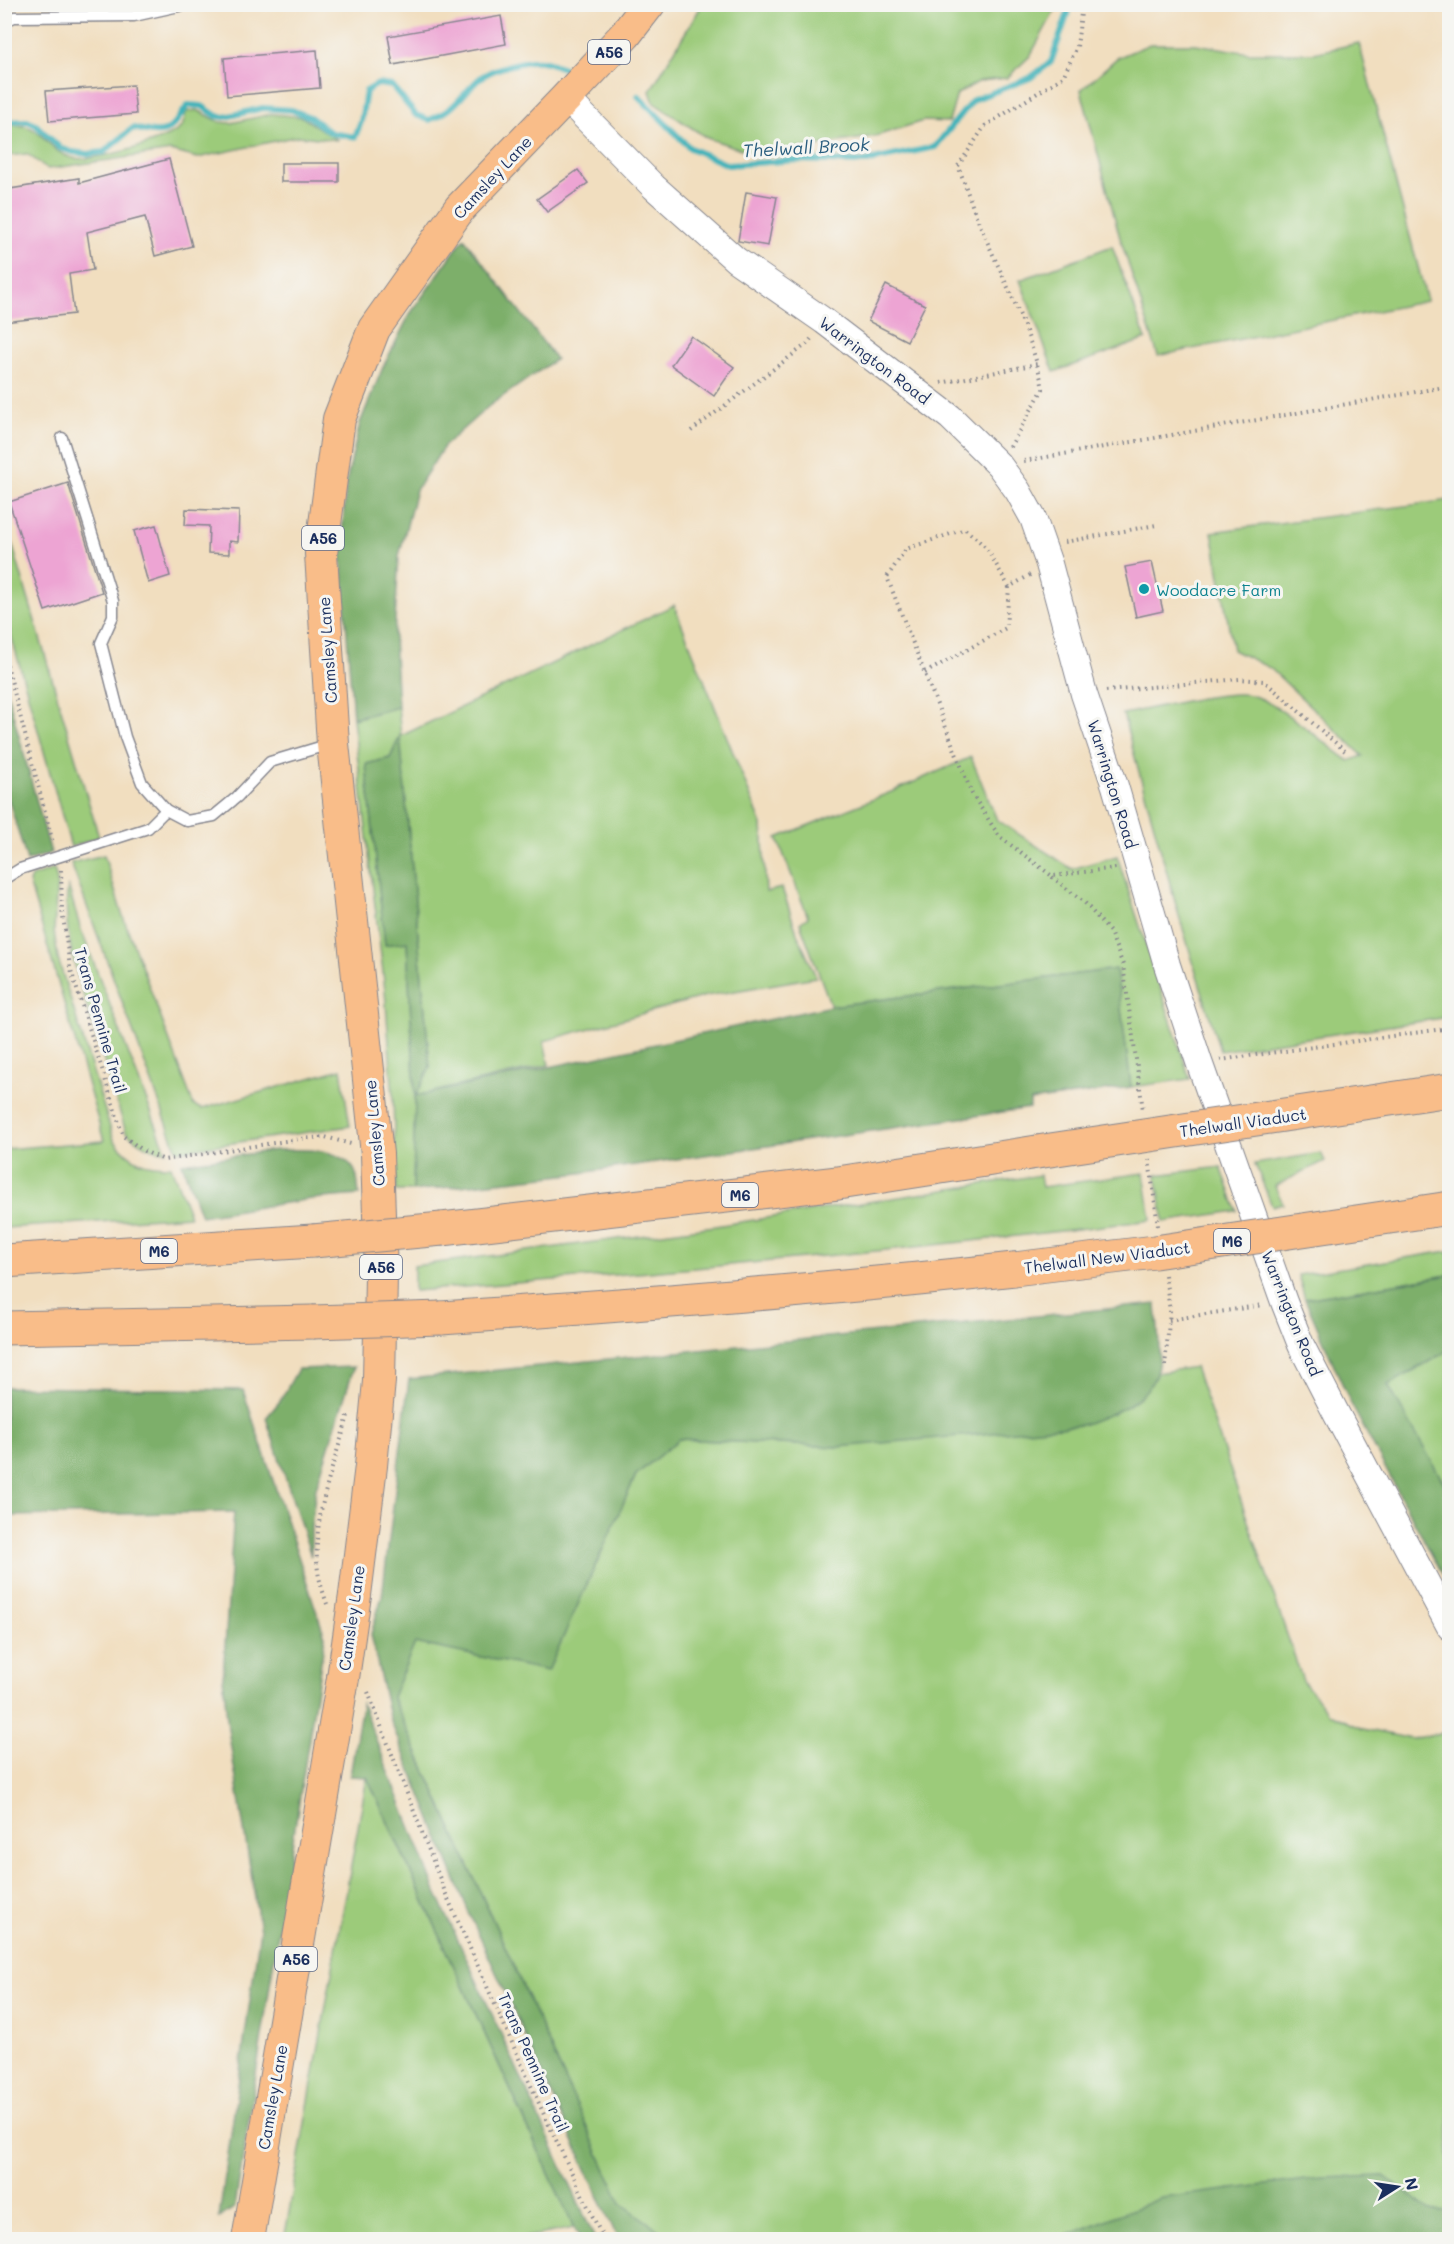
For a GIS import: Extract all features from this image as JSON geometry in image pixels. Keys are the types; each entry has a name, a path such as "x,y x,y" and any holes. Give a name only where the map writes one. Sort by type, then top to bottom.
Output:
{"highway":[{"name":"Thelwall Viaduct","path":"4,1262 313,1241 442,1229 838,1183 1449,1090"},
{"name":"Thelwall New Viaduct","path":"4,1328 441,1318 762,1294 1014,1269 1190,1247 1449,1208"}],"main road":[{"name":"A56","path":"566,98 625,35 649,4"},
{"name":"Camsley Lane","path":"248,2240 343,1678 371,1467 379,1381 381,1276 375,1122 333,744 321,554 339,419 374,329 460,208 566,98"}],"street":[{"name":"Warrington Road","path":"566,98 654,187 736,260 824,321 950,417 999,465 1018,491 1033,518 1046,555 1084,693 1115,786 1167,965 1284,1302 1301,1345 1449,1627"}],"lane":[{"path":"4,22 14,17 134,16 188,4"},
{"path":"62,438 112,601 113,616 100,643 125,737 142,783 166,810 187,821 214,816 270,762 333,744"},
{"path":"4,879 20,869 148,828 166,810"}],"path":[{"path":"999,465 1043,389 1038,366 1016,302 976,217 958,166 985,126 1063,77 1077,47 1082,4"},
{"path":"691,431 807,344 824,321"},
{"path":"918,392 945,382 1038,366"},
{"path":"999,465 1449,387"},
{"path":"1009,587 1046,555 1156,525"},
{"path":"925,673 1006,628 1009,587 986,547 965,529 906,549 887,577 972,794 999,836 1052,876 1137,865"},
{"name":"Trans Pennine Trail","path":"4,653 61,870 62,910 70,967 123,1136 144,1151 164,1160 199,1154"},
{"path":"1084,693 1240,678 1264,681 1345,751"},
{"path":"1199,1062 1449,1028"},
{"path":"1169,1320 1284,1302"},
{"name":"Trans Pennine Trail","path":"445,1892 544,2117 604,2240"}],"green space":[{"path":"702,5 1058,5 1030,56 1007,78 980,81 957,94 949,122 923,121 876,136 795,149 747,151 707,138 654,103 650,91"},
{"path":"1359,43 1427,301 1158,356 1120,238 1081,90 1117,58 1150,44 1196,44 1249,53 1314,53"},
{"path":"197,110 220,122 231,123 271,114 302,117 338,140 298,136 197,158 171,151 48,169 27,154 5,156 5,126 28,127 36,131 62,154 81,159 130,150 163,138 182,126 186,112"},
{"path":"464,238 556,359 489,406 445,445 416,490 399,556 394,637 398,707 353,718 341,552 346,483 360,423 383,367 410,314"},
{"path":"1112,246 1146,339 1054,372 1020,280"},
{"path":"1449,500 1449,1017 1220,1051 1177,909 1123,714 1207,697 1250,695 1273,705 1349,761 1363,756 1270,668 1233,650 1212,532"},
{"path":"5,520 99,837 71,847 5,614"},
{"path":"674,605 762,825 766,892 782,888 797,933 816,977 706,996 544,1041 549,1065 415,1096 413,1191 396,1191 393,1097 385,990 353,719 398,707 401,736","holes":["400,737 430,1067 415,1095 407,942 385,945 366,764 390,758"]},
{"path":"5,685 51,853 27,861 5,788"},
{"path":"400,736 430,1067 416,1096 831,1006 1116,969 1131,1087 1030,1101 1030,1108 573,1174 413,1191 415,1096 407,942 385,945 366,764 390,758"},
{"path":"971,757 997,820 1072,869 1117,856 1190,1079 1131,1087 1116,969 831,1006 800,923 808,917 777,838"},
{"path":"104,855 122,914 194,1106 202,1109 341,1069 350,1126 177,1151 71,863"},
{"path":"54,869 57,880 54,931 58,959 114,1140 133,1158 145,1164 171,1166 190,1216 5,1228 5,1149 104,1141 29,882 31,877"},
{"path":"68,885 80,927 166,1151 144,1146 126,1132 73,957 67,921"},
{"path":"276,1150 319,1151 340,1157 355,1171 359,1195 312,1199 201,1216 182,1163"},
{"path":"1321,1153 1325,1161 1275,1186 1283,1204 1272,1206 1255,1164"},
{"path":"1221,1167 1237,1211 1164,1222 1156,1175"},
{"path":"1144,1173 1151,1220 967,1242 783,1260 414,1291 414,1266 715,1226 1040,1175 1042,1187"},
{"path":"1449,1251 1449,1275 1305,1299 1298,1275"},
{"path":"1449,1275 1449,1350 1388,1385 1449,1492 1449,1587 1351,1404 1305,1299"},
{"path":"1156,1304 1158,1367 1151,1384 1135,1401 1125,1407 1082,1425 838,1447 679,1439 636,1475 548,1671 415,1643 392,1697 621,2203 671,2239 618,2239 472,1920 389,1717 371,1634 382,1596 409,1379"},
{"path":"1449,1350 1449,1492 1387,1385"},
{"path":"354,1367 316,1488 311,1527 311,1556 266,1418 280,1401 298,1369"},
{"path":"1195,1367 1303,1681 1328,1713 1363,1729 1412,1739 1449,1731 1449,2211 1430,2210 1384,2176 1058,2239 671,2239 621,2204 392,1696 415,1643 548,1671 636,1475 679,1439 838,1447 1113,1414 1140,1397 1156,1373"},
{"path":"5,1387 243,1390 325,1637 235,2207 219,2218 260,1930 228,1729 223,1677 234,1512 5,1516"},
{"path":"362,1704 436,1892 595,2239 580,2239 574,2228 367,1777 350,1776"},
{"path":"367,1777 574,2228 512,2240 284,2240"},
{"path":"1384,2176 1430,2210 1449,2211 1449,2239 1058,2239 1161,2198 1322,2178"}],"building":[{"path":"501,16 506,44 393,65 388,36"},
{"path":"317,50 320,88 227,96 224,58"},
{"path":"133,85 136,114 49,121 46,91"},
{"path":"169,159 192,246 155,256 145,217 87,232 93,270 69,274 74,314 4,322 4,190 79,178 79,183"},
{"path":"281,163 339,163 339,182 281,182"},
{"path":"578,170 588,183 547,212 537,199"},
{"path":"746,192 777,197 768,246 738,241"},
{"path":"886,285 925,305 907,341 868,321"},
{"path":"691,336 734,367 714,396 671,365"},
{"path":"68,483 102,592 45,611 9,502"},
{"path":"186,509 239,511 238,542 229,541 229,554 208,553 209,526 185,525"},
{"path":"156,525 170,576 148,583 134,531"},
{"name":"Woodacre Farm","path":"1152,562 1163,611 1136,617 1125,567"}],"waterway":[{"name":"Thelwall Brook","path":"638,96 690,148 728,165 795,160 864,162 935,147 973,100 1030,78 1051,62 1071,4"},
{"path":"4,122 28,121 36,125 60,148 88,154 104,152 133,128 153,132 166,131 171,128 188,105 202,106 217,116 225,117 263,108 292,110 310,117 331,133 355,137 361,122 366,91 378,84 392,86 416,115 429,120 446,112 484,75 500,68 535,61 547,62 564,68"}],"place":[{"name":"Woodacre Farm","path":"1144,589"}]}
